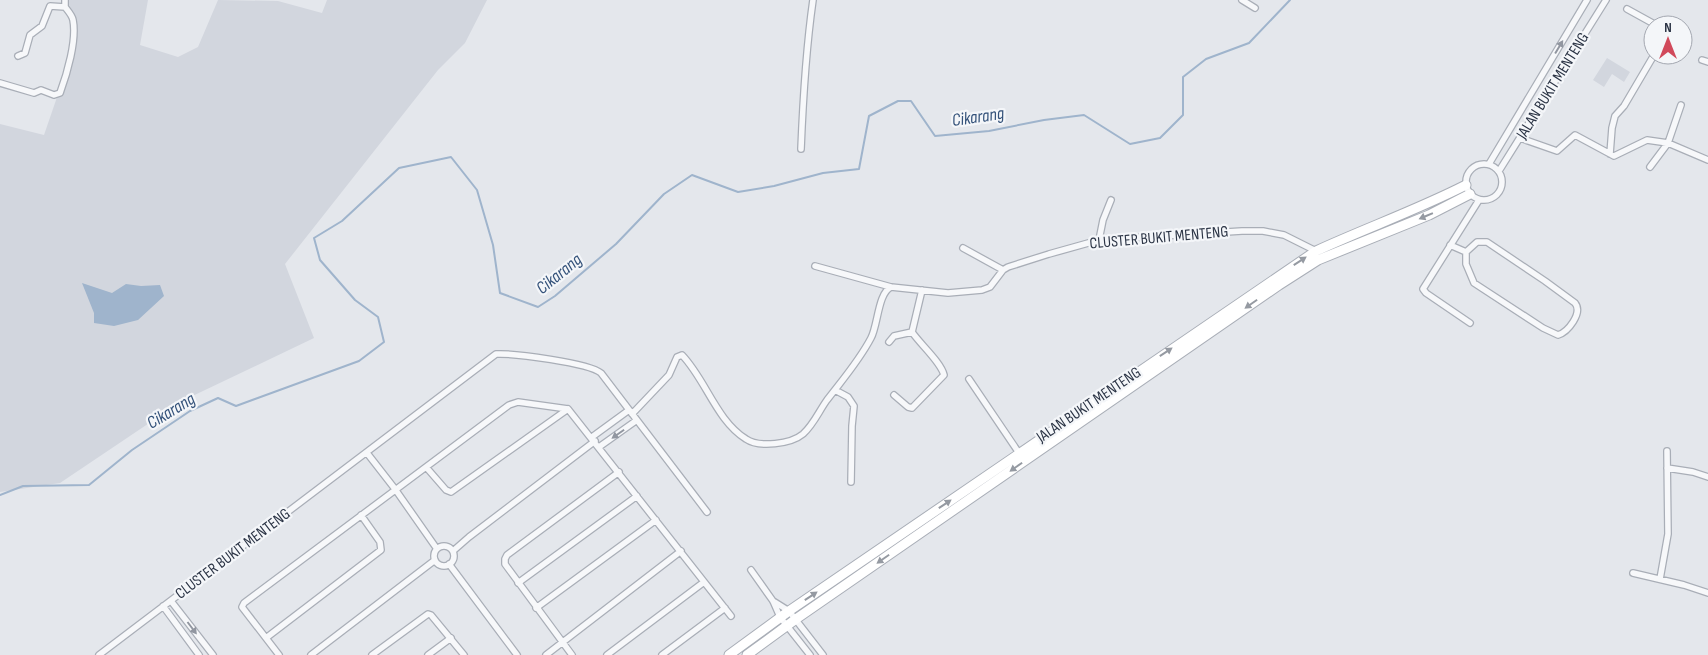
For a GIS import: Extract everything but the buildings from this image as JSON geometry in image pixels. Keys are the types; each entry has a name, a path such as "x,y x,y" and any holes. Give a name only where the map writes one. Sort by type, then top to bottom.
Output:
{"street":[{"path":"801,149 807,44 812,0"},
{"path":"1242,0 1255,8"},
{"path":"1489,164 1587,0"},
{"name":"JALAN BUKIT MENTENG","path":"1479,200 1491,199 1500,190 1503,183 1499,171 1606,0"},
{"path":"0,84 34,93 43,90 54,95 60,93 70,61 73,40 73,19 65,3 50,6 42,26 30,35 25,53 18,56"},
{"path":"1627,9 1643,18"},
{"path":"1610,154 1611,133 1615,116 1624,106 1648,65"},
{"path":"1650,167 1668,143 1681,105"},
{"path":"1520,138 1557,151 1575,135 1616,156 1646,140 1668,143 1708,160"},
{"path":"1470,323 1424,291 1424,287 1479,200 1468,190 1466,177 1473,167 1481,164 1489,164 1499,171"},
{"name":"JALAN BUKIT MENTENG","path":"729,655 780,617 1316,251 1371,226 1468,190"},
{"name":"JALAN BUKIT MENTENG","path":"747,655 796,619 1286,280 1318,260 1429,215 1468,190"},
{"path":"1099,240 1102,220 1111,200"},
{"name":"CLUSTER BUKIT MENTENG","path":"815,266 891,287 948,293 986,289 1003,270 1049,254 1099,240 1262,231 1289,236 1316,251"},
{"path":"1477,242 1487,242 1545,280 1575,303 1578,307 1578,313 1566,332 1558,335 1543,328 1474,283 1466,264 1466,252 1477,242"},
{"path":"1450,245 1466,252"},
{"path":"963,248 1003,270"},
{"path":"453,551 593,439 630,412 669,375 679,356 684,357 727,422 744,439 755,444 788,441 802,435 815,421 835,390 855,366 872,336 884,293 891,287"},
{"path":"894,395 908,408 912,408 944,374 939,363 920,344 912,332 922,290"},
{"path":"889,342 894,336 912,332"},
{"name":"CLUSTER BUKIT MENTENG","path":"99,655 498,353 574,363 597,369 707,512"},
{"path":"969,379 1019,453"},
{"path":"835,390 848,397 854,406 851,482"},
{"path":"279,655 242,605 513,402 568,409 730,616"},
{"path":"426,467 446,490 452,492 568,409"},
{"path":"599,447 637,420"},
{"path":"1660,579 1668,534 1667,451"},
{"path":"367,453 437,549"},
{"path":"1668,468 1693,472 1708,477"},
{"path":"572,655 536,608 506,564 505,559 507,555 619,472"},
{"path":"518,582 637,496"},
{"path":"266,638 380,550 380,542 361,515"},
{"path":"536,608 656,520"},
{"path":"447,546 453,551 454,559 449,564 441,565 435,560 435,553 440,547 447,546"},
{"path":"546,655 681,552"},
{"path":"311,655 435,560"},
{"path":"449,564 517,655"},
{"path":"751,570 773,601 780,617 810,655"},
{"path":"1633,573 1684,585 1708,593"},
{"path":"607,655 704,582"},
{"path":"171,601 212,655"},
{"path":"773,601 789,611 823,655"},
{"path":"163,606 199,655"},
{"path":"662,655 724,608"},
{"path":"372,655 428,614 431,614 464,655"},
{"path":"428,655 451,638"}],"shaded area":[{"path":"69,0 148,0 140,45 178,57 198,47 218,0 278,1 322,13 327,0 487,0 465,43 438,70 285,264 314,338 182,401 60,483 0,492 0,124 44,135 66,71 74,33"},
{"path":"1607,58 1630,72 1624,82 1612,74 1604,87 1593,80"}],"water":[{"path":"82,283 112,293 126,284 141,286 160,285 164,296 138,320 114,326 94,323 94,313"}],"waterway":[{"name":"Cikarang","path":"0,495 23,486 89,485 132,450 190,411 218,398 236,406 359,361 384,342 378,317 355,300 320,260 314,238 342,221 399,168 451,157 477,190 493,245 500,293 538,307 555,296 616,244 664,194 692,175 738,192 774,186 823,173 859,169 869,116 898,101 911,101 935,136 989,131 1044,120 1084,115 1130,144 1160,138 1183,115 1183,77 1206,59 1249,43 1290,0"}]}
